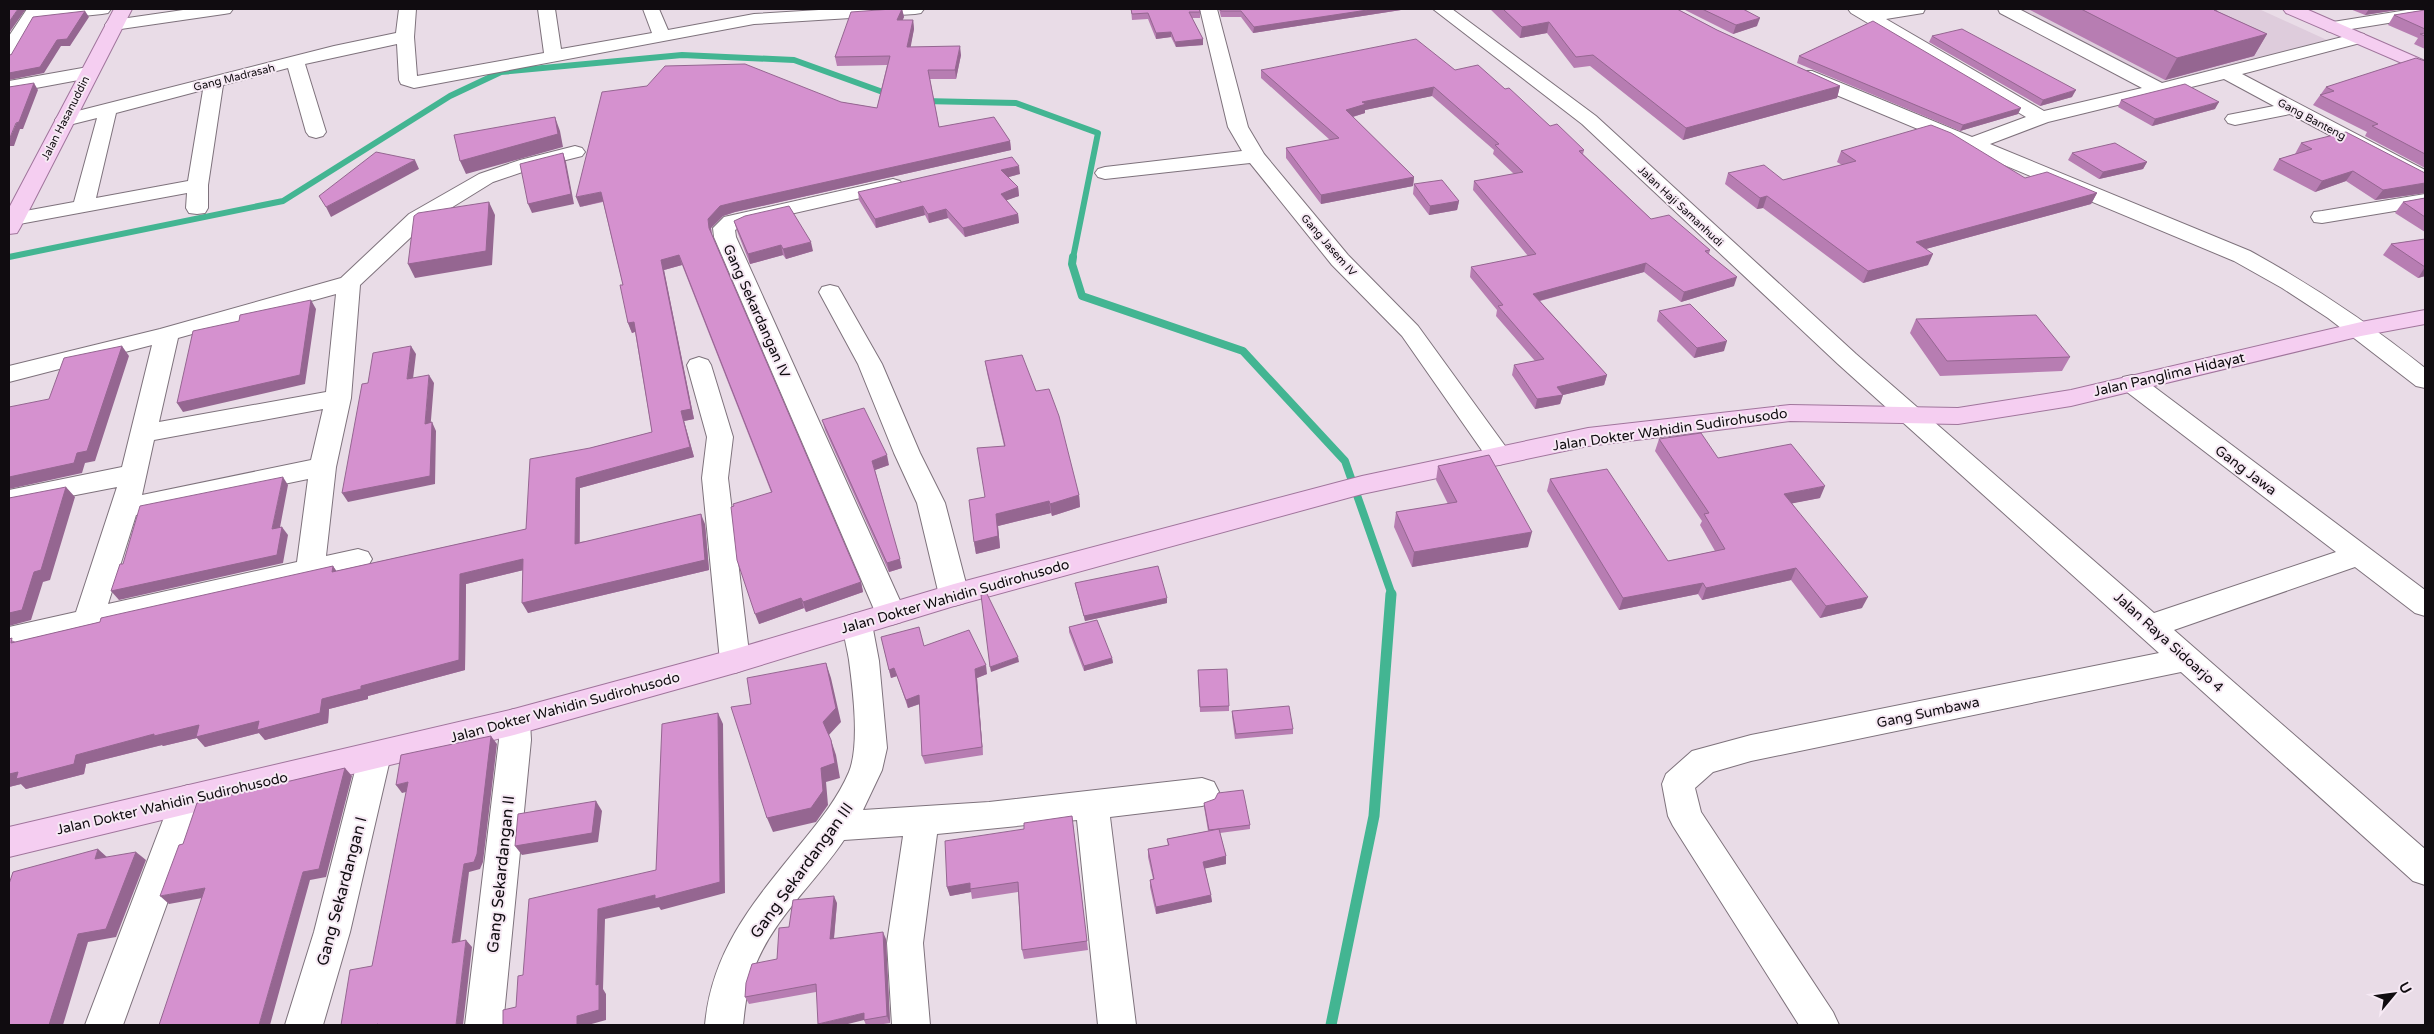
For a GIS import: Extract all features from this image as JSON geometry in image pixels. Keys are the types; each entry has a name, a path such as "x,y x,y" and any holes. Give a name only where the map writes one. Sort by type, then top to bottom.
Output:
{"main road":[{"path":"2292,9 2425,68"},
{"name":"Jalan Hasanuddin","path":"12,219 119,17"},
{"name":"Jalan Panglima Hidayat","path":"1912,415 1958,416 2071,398 2361,329 2425,317"},
{"name":"Jalan Dokter Wahidin Sudirohusodo","path":"9,842 514,722 735,661 954,595 1362,485 1588,437 1790,413 1912,415"}],"street":[{"path":"9,55 32,13 102,9"},
{"path":"119,17 224,9"},
{"path":"406,9 405,37 408,80 414,82 662,35 751,14 915,9"},
{"path":"546,9 553,55"},
{"path":"651,9 662,35"},
{"name":"Gang Jasem IV","path":"1208,9 1238,127 1255,156 1340,260 1410,331 1499,456"},
{"name":"Jalan Haji Samanhudi","path":"1441,9 1588,120 1912,415"},
{"path":"1863,12 1917,9"},
{"path":"2006,9 2159,89"},
{"path":"1863,12 2041,118"},
{"path":"2333,27 2425,12"},
{"name":"Gang Madrasah","path":"65,120 295,61 405,37"},
{"path":"1970,145 2041,118 2226,73 2358,38"},
{"path":"295,61 316,132"},
{"path":"1792,70 2242,256 2283,277 2361,329 2425,380"},
{"path":"9,87 88,73"},
{"name":"Gang Banteng","path":"2226,73 2425,178"},
{"path":"197,208 198,185 214,82"},
{"path":"2235,119 2292,108"},
{"path":"83,206 107,115 106,109"},
{"path":"9,374 167,334 349,283 417,220 486,178 527,164 575,152"},
{"path":"1105,173 1255,156"},
{"name":"Gang Sekardangan IV","path":"891,614 729,246 724,228 732,222 743,219 912,181"},
{"path":"12,219 198,185"},
{"path":"2322,218 2425,200"},
{"path":"310,571 323,467 338,398 349,283"},
{"path":"830,292 870,364 907,453 931,503 954,595"},
{"path":"88,620 125,508 167,334"},
{"path":"699,365 720,437 715,478 735,661"},
{"name":"Gang Jawa","path":"2132,383 2425,605"},
{"path":"144,433 338,398"},
{"name":"Jalan Raya Sidoarjo 4","path":"1912,415 2425,870"},
{"path":"125,508 323,467"},
{"path":"9,499 134,474"},
{"path":"2151,626 2360,555"},
{"path":"9,638 358,559"},
{"name":"Gang Sekardangan III","path":"724,1025 724,1005 738,962 779,896 836,826 861,784 870,755 865,655 857,624"},
{"name":"Gang Sumbawa","path":"1820,1025 1685,816 1678,784 1703,761 1752,748 2187,659"},
{"name":"Gang Sekardangan II","path":"484,1025 514,750 514,722"},
{"name":"Gang Sekardangan I","path":"304,1025 332,932 375,755"},
{"path":"836,826 1092,805 1202,792"},
{"path":"104,1025 188,799"},
{"path":"1092,805 1117,1025"},
{"path":"911,1025 905,943 922,820"}],"shaded area":[{"path":"2014,9 2259,9 2327,40 2156,85"}],"building":[{"path":"9,9 18,9 9,22"},
{"path":"902,9 897,20 913,20 907,47 960,46 955,70 928,70 939,127 994,117 1010,141 720,206 708,219 709,228 861,582 803,602 801,598 755,614 737,560 731,507 734,506 733,504 772,492 679,255 661,260 691,409 681,411 690,447 576,478 575,544 701,514 705,560 522,603 523,559 460,574 459,660 361,686 361,689 322,699 320,713 257,730 259,721 196,737 199,725 154,736 154,734 76,755 74,764 16,779 18,772 9,774 9,639 12,638 11,643 100,622 101,618 333,566 332,572 526,529 530,459 590,448 652,432 634,322 628,323 620,285 623,285 601,192 576,197 602,92 647,86 665,66 745,64 841,102 877,108 890,56 835,57 851,12"},
{"path":"1131,9 1199,9 1200,12 1189,12 1203,39 1175,42 1171,32 1156,33 1148,13 1132,14"},
{"path":"1220,9 1374,9 1254,27 1241,11 1221,11"},
{"path":"1503,9 1677,9 1717,30 1840,86 1686,128 1593,55 1576,57 1549,22 1522,27"},
{"path":"1702,9 1743,9 1760,18 1736,25"},
{"path":"2081,9 2218,9 2214,10 2267,34 2177,58"},
{"path":"2425,10 2425,29 2394,15"},
{"path":"85,11 67,39 57,40 40,67 9,73 9,54 11,55 33,17"},
{"path":"1873,21 2021,108 1963,125 1799,56"},
{"path":"1962,29 2076,90 2043,100 1932,36"},
{"path":"1416,39 1455,70 1478,65 1505,89 1509,88 1550,126 1557,124 1584,150 1579,151 1651,219 1669,215 1710,250 1705,251 1737,277 1684,292 1646,263 1533,294 1607,375 1557,387 1563,395 1537,399 1514,365 1544,359 1498,306 1503,305 1471,267 1536,254 1474,181 1523,172 1495,145 1499,144 1434,87 1362,102 1366,104 1346,110 1414,177 1321,195 1286,148 1339,138 1261,70"},
{"path":"2416,58 2425,61 2425,154 2372,126 2378,124 2320,95 2334,91 2326,87"},
{"path":"34,83 19,122 16,123 9,140 9,87"},
{"path":"2185,84 2219,102 2155,119 2121,100"},
{"path":"555,117 558,134 460,161 454,135"},
{"path":"1931,125 1951,133 2025,178 2047,172 2097,193 1916,242 1933,254 1868,271 1767,196 1760,198 1728,173 1764,165 1783,180 1856,161 1841,151"},
{"path":"2346,132 2425,173 2425,183 2383,190 2353,171 2322,181 2279,159 2312,149 2301,143"},
{"path":"2115,143 2147,162 2103,172 2072,153"},
{"path":"376,152 415,160 326,207 319,196"},
{"path":"563,153 571,194 528,204 520,164"},
{"path":"1012,157 1019,166 1001,170 1018,187 1001,194 1018,214 963,228 946,209 928,214 923,206 875,219 858,192"},
{"path":"1442,180 1459,201 1430,206 1414,184"},
{"path":"2425,198 2425,217 2403,202"},
{"path":"489,202 486,251 408,264 414,216 418,213"},
{"path":"789,206 811,242 783,249 781,245 748,254 734,221 745,216"},
{"path":"2425,239 2425,267 2391,244"},
{"path":"311,300 300,375 177,403 193,331 239,321 240,315"},
{"path":"1690,304 1727,341 1697,348 1659,311"},
{"path":"2036,315 2070,357 1947,361 1916,319"},
{"path":"122,346 87,451 77,453 74,463 9,477 9,407 49,399 64,358"},
{"path":"411,346 407,379 429,375 425,424 432,422 430,476 342,493 362,384 368,383 373,353"},
{"path":"1022,355 1036,391 1049,389 1059,416 1079,495 1050,504 1049,501 996,514 998,536 974,542 969,500 985,497 977,448 1005,446 985,361"},
{"path":"864,408 887,455 872,461 900,559 887,563 822,420"},
{"path":"1701,433 1718,458 1791,444 1825,486 1784,494 1868,597 1826,606 1796,568 1706,588 1703,583 1623,598 1550,479 1607,469 1668,561 1725,549 1704,514 1709,513 1659,439"},
{"path":"1489,455 1532,532 1414,552 1396,512 1457,502 1438,466"},
{"path":"283,477 272,529 282,527 277,555 111,591 120,564 123,564 140,506"},
{"path":"66,487 41,570 34,572 22,610 9,613 9,498"},
{"path":"1158,566 1167,598 1084,616 1075,583"},
{"path":"987,594 1018,657 990,667 981,595"},
{"path":"1097,620 1112,658 1084,666 1069,627"},
{"path":"919,627 924,646 969,630 986,665 975,669 982,747 922,756 919,695 906,700 894,668 889,670 881,637"},
{"path":"826,663 836,708 823,722 831,740 835,763 821,768 823,791 811,808 767,818 731,707 751,704 747,678"},
{"path":"1227,669 1229,706 1200,707 1198,670"},
{"path":"1289,706 1293,729 1236,734 1232,711"},
{"path":"718,713 720,882 655,899 655,895 598,909 596,985 599,984 599,1010 577,1016 577,1025 503,1025 503,1010 516,1007 518,976 523,975 529,899 656,870 662,724"},
{"path":"491,736 477,854 474,862 464,864 452,943 466,940 456,1025 341,1025 350,970 372,966 408,782 396,785 401,755"},
{"path":"345,768 319,869 303,872 259,1025 159,1025 205,888 160,896 179,845 183,844 197,803"},
{"path":"1243,790 1250,825 1209,830 1204,803 1215,799 1218,793"},
{"path":"596,801 592,833 515,846 518,814"},
{"path":"1072,816 1087,941 1022,950 1018,882 970,889 970,883 947,887 945,841 1024,829 1024,823"},
{"path":"1219,829 1226,856 1203,862 1211,895 1156,907 1150,880 1154,879 1148,849 1169,845 1167,839"},
{"path":"98,849 95,859 136,852 106,929 78,934 49,1025 9,1025 9,884 13,872"},
{"path":"834,896 830,939 883,932 887,1016 864,1020 864,1013 818,1024 816,984 745,997 746,983 752,964 777,959 779,928 789,927 793,900"}],"waterway":[{"path":"9,257 283,201 450,96 501,72 682,55 794,60 891,95"},
{"path":"923,101 1016,103 1098,133 1073,258"},
{"path":"1073,257 1072,264 1082,296 1243,351 1345,461 1392,595"},
{"path":"1331,1025 1374,816 1391,594"}]}
